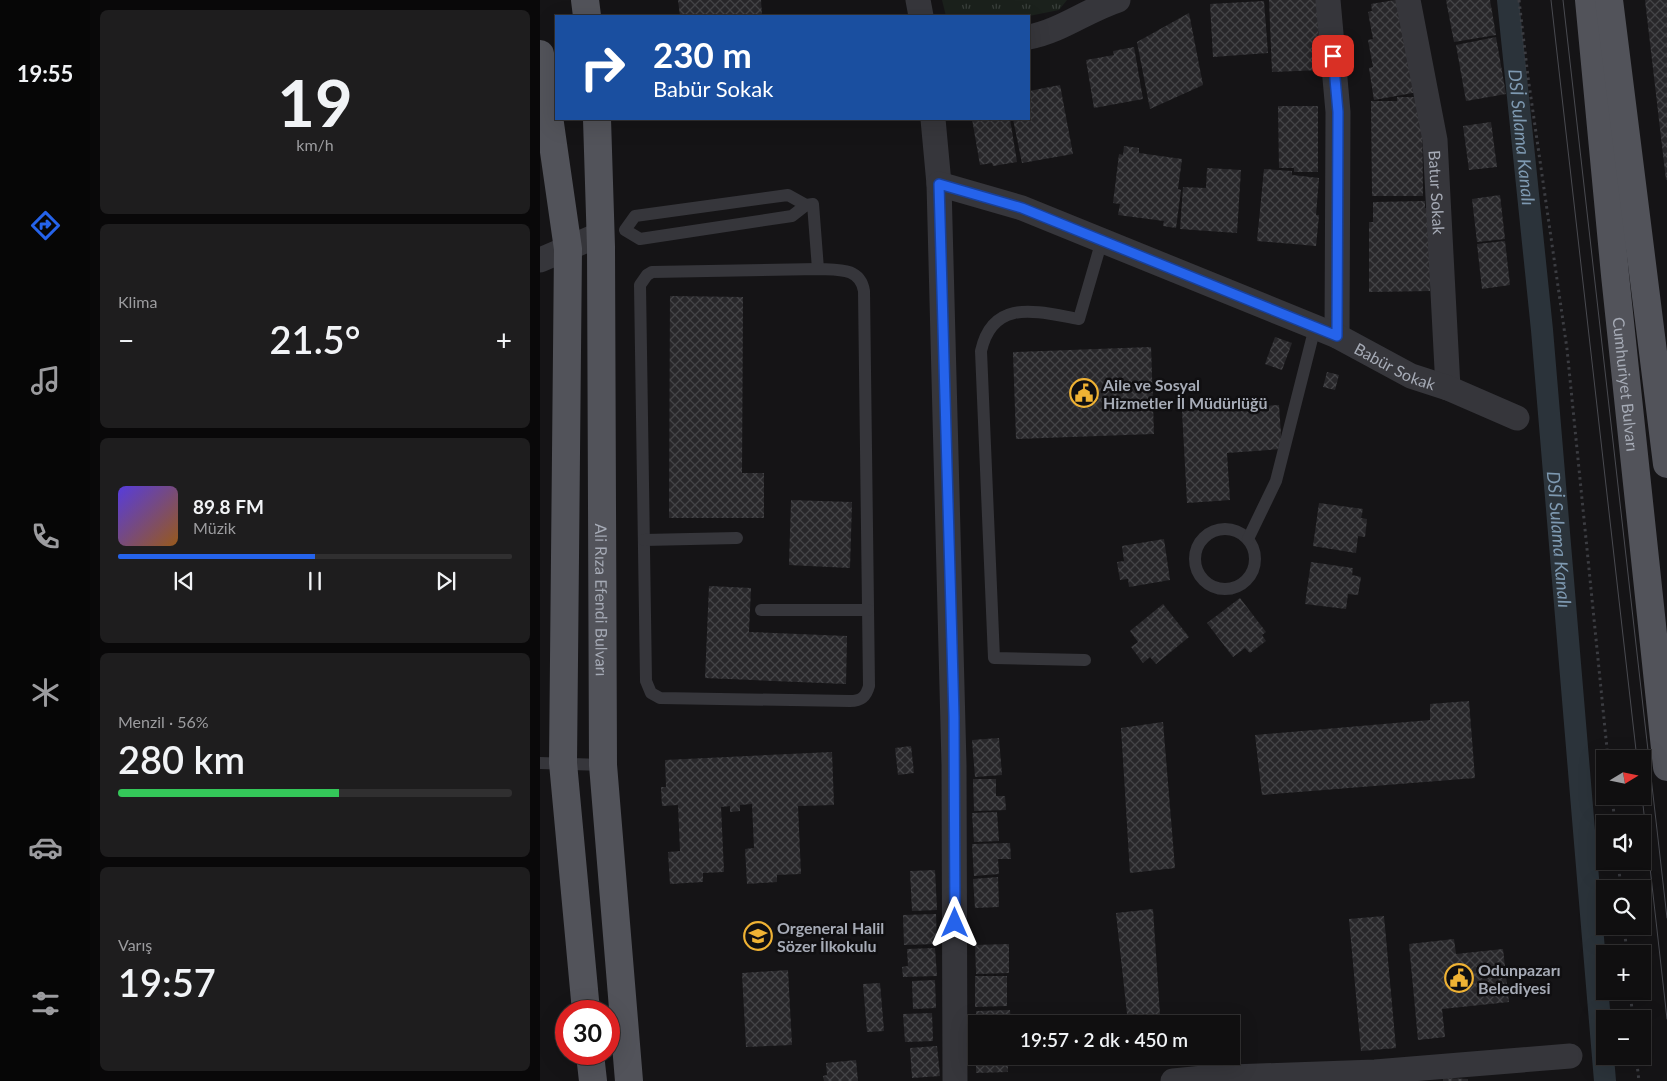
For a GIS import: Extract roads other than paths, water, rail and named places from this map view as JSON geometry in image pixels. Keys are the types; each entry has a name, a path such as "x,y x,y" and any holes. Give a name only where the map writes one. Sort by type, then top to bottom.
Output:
{"main road":[{"path":"585,0 587,15"},
{"name":"Cumhuriyet Bulvarı","path":"1589,0 1615,274 1667,767"},
{"name":"Cumhuriyet Bulvarı","path":"1609,0 1667,464"},
{"path":"540,54 568,249 551,763 584,1000"},
{"name":"Ali Rıza Efendi Bulvarı","path":"597,120 601,234 603,765 629,1081"},
{"path":"591,1065 592,1081"}],"street":[{"path":"918,0 921,15"},
{"path":"1326,331 1338,112 1328,0"},
{"name":"Batur Sokak","path":"1408,0 1435,140 1448,388"},
{"path":"1030,37 1048,33 1106,2"},
{"path":"933,120 939,184 954,747 955,1081"},
{"name":"Babür Sokak","path":"939,184 1022,208 1102,240 1326,331 1411,376 1448,388 1517,418"},
{"path":"540,260 601,234"},
{"path":"1173,1081 1204,1078 1375,1077 1528,1071 1570,1056"}],"lane":[{"path":"788,195 810,205 792,216 640,239 625,230 636,216 788,195"},
{"path":"810,205 818,269"},
{"path":"1085,660 994,658 981,351 983,341 993,324 1009,314 1027,310 1079,319 1102,240"},
{"path":"818,269 852,272 861,280 864,291 869,686 863,698 857,701 660,698 651,693 646,681 640,285 652,272 659,271 818,269"},
{"path":"1248,539 1241,533 1223,528 1206,536 1196,552 1197,570 1202,578 1218,588 1228,588 1245,582 1254,566 1255,556 1248,539 1276,482 1326,331"},
{"path":"644,540 737,538"},
{"path":"761,610 868,610"},
{"path":"551,763 603,765"}],"waterway":[{"name":"DSİ Sulama Kanalı","path":"1508,0 1542,330 1605,1081"}],"tram line":[{"path":"1551,0 1636,750"},
{"path":"1563,0 1667,918"},
{"path":"1643,805 1667,1019"}],"place":[{"name":"Aile ve Sosyal Hizmetler İl Müdürlüğü","path":"1084,393"},
{"name":"Orgeneral Halil Sözer İlkokulu","path":"758,936"},
{"name":"Odunpazarı Belediyesi","path":"1459,978"}]}
